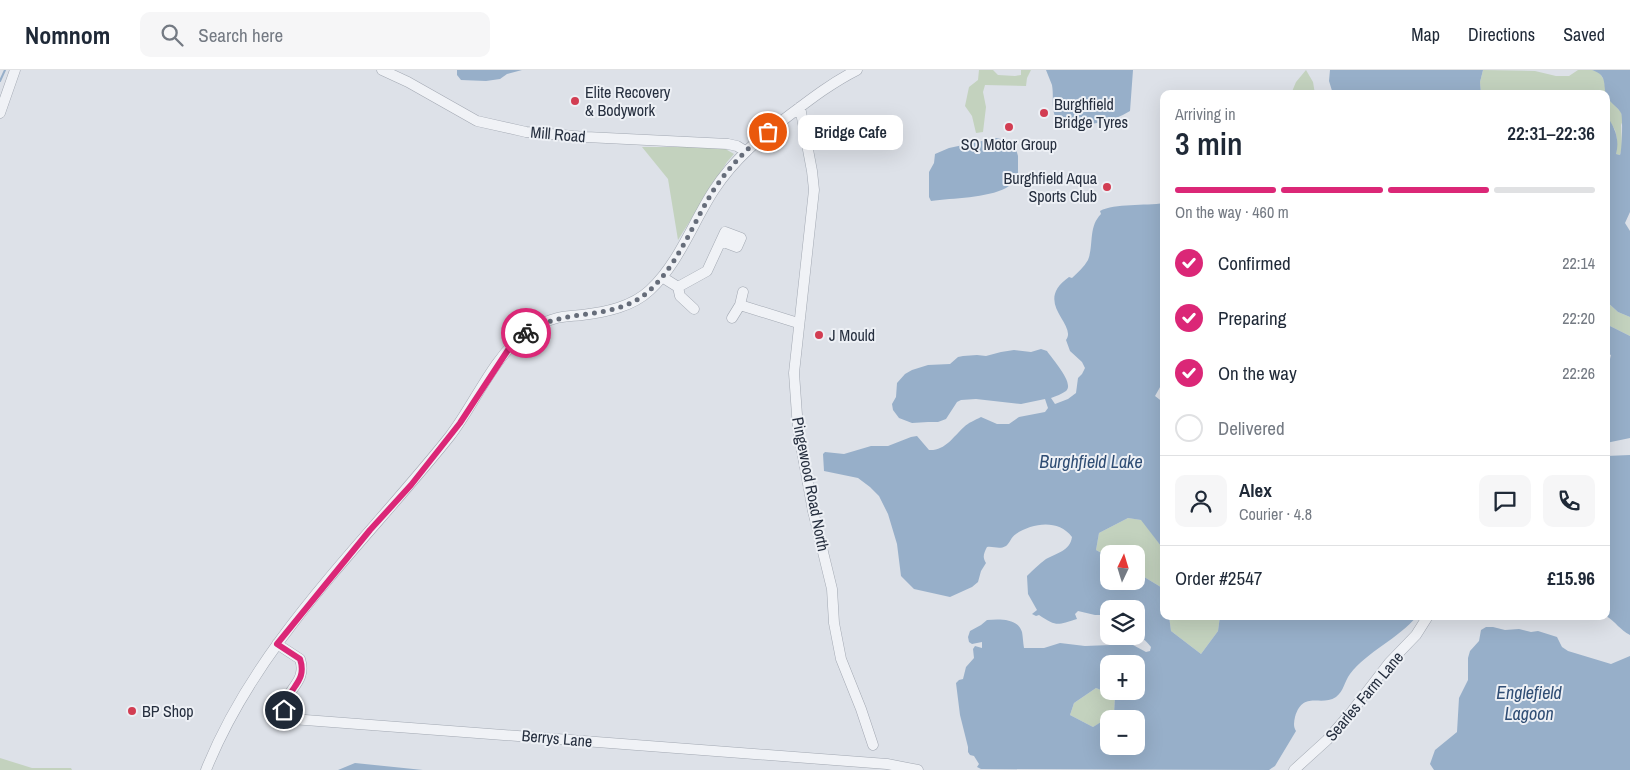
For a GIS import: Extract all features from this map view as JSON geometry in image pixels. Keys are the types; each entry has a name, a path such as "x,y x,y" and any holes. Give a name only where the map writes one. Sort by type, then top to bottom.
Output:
{"street":[{"path":"0,113 15,70"},
{"name":"Mill Road","path":"382,70 477,120 526,132 728,144 737,146 745,151"},
{"path":"206,770 230,719 255,676 277,644 370,530 411,485 460,423 508,350 531,330 550,320 611,310 641,297 662,277 714,190 745,151 800,106 825,88 856,70"},
{"name":"Pingewood Road North","path":"800,106 814,190 794,373 798,429 805,473 832,589 834,623 842,659 862,709 870,742"},
{"path":"678,287 707,271 721,241"},
{"path":"662,277 678,287 680,296 694,309"},
{"path":"732,318 740,306 743,292"},
{"path":"740,306 798,323"},
{"name":"Searles Farm Lane","path":"1294,770 1327,740 1349,716 1389,663 1416,635 1425,620"},
{"name":"Berrys Lane","path":"277,644 300,659 303,669 301,676 285,701 284,710 286,716 292,719 887,764 918,770"}],"green space":[{"path":"979,70 993,70 998,75 1015,76 1021,75 1021,70 1031,70 1026,86 985,85 983,92 986,107 983,132 976,133 972,116 965,106 969,87 978,80"},
{"path":"1306,70 1313,82 1314,90 1293,90 1296,82"},
{"path":"1483,70 1535,71 1556,76 1569,76 1578,70 1592,70 1599,72 1604,80 1606,90 1481,90 1480,82"},
{"path":"1610,100 1621,112 1623,120 1621,125 1622,147 1620,155 1616,154 1617,139 1615,130 1610,122"},
{"path":"642,147 722,147 734,154 727,162 678,240 668,179"},
{"path":"1610,305 1618,312 1630,317 1630,336 1610,326"},
{"path":"1128,518 1142,520 1160,545 1160,587 1145,577 1145,545 1100,545 1100,552 1096,550 1099,533"},
{"path":"1170,620 1219,620 1218,631 1201,654 1171,631"},
{"path":"1096,688 1100,690 1100,700 1115,700 1114,710 1100,710 1100,723 1093,727 1070,715 1074,703"},
{"path":"0,758 32,768 71,768 72,770 0,770"}],"water":[{"path":"457,70 522,70 507,74 500,79 486,81 461,80 457,75"},
{"path":"1046,70 1133,70 1130,111 1108,121 1068,127 1061,124 1054,115 1052,85"},
{"path":"1330,70 1483,70 1480,82 1481,90 1332,90 1329,81"},
{"path":"1592,70 1630,70 1630,212 1625,223 1630,231 1630,317 1618,312 1610,305 1610,121 1616,134 1616,154 1620,155 1622,115 1610,101 1610,90 1605,90 1603,79 1598,72"},
{"path":"996,138 1014,142 1018,156 1018,177 1012,183 1006,188 989,194 931,201 929,197 929,172 934,163 935,154 949,148"},
{"name":"Burghfield Lake","path":"1160,204 1160,387 1155,396 1160,400 1160,545 1141,520 1128,518 1099,533 1096,550 1100,552 1100,590 1145,590 1145,577 1160,587 1160,620 1170,620 1171,631 1201,654 1218,631 1219,620 1413,620 1401,632 1357,666 1336,697 1324,701 1308,701 1298,709 1294,726 1296,731 1275,766 1269,770 981,769 977,767 979,764 974,756 968,752 960,715 956,683 963,679 966,667 974,658 973,649 975,646 982,648 982,642 972,644 969,642 970,631 987,620 1008,620 1020,627 1024,648 1044,648 1060,643 1085,646 1133,645 1146,652 1150,651 1151,647 1145,641 1145,600 1100,600 1100,615 1078,611 1075,614 1077,619 1057,624 1039,615 1032,614 1037,610 1028,594 1027,576 1046,559 1066,549 1071,542 1072,537 1066,531 1053,525 1030,527 1014,535 1007,545 1003,547 987,547 984,555 986,563 981,571 978,582 972,587 950,597 914,589 901,576 897,544 888,514 879,496 858,478 824,471 823,454 825,452 844,454 871,446 888,446 917,436 929,450 935,450 944,446 966,426 981,417 997,424 1009,424 1019,417 1045,412 1048,408 1045,399 1021,404 976,399 961,400 957,402 946,419 938,422 912,423 899,418 893,410 892,404 896,397 897,383 905,374 928,365 950,364 958,357 963,356 986,356 1014,350 1031,352 1041,349 1047,351 1068,382 1066,391 1051,398 1055,404 1068,399 1076,393 1078,378 1085,368 1082,362 1070,351 1066,340 1068,334 1055,304 1055,296 1059,287 1069,277 1072,278 1088,260 1094,225 1101,214 1100,211 1114,207","holes":["1100,655 1145,655 1145,700 1115,700 1114,710 1145,710 1145,755 1100,755 1100,723 1093,727 1070,715 1074,703 1096,688 1100,690"]},
{"path":"1610,326 1630,336 1630,438 1610,442 1610,359"},
{"path":"1630,455 1630,635 1610,619 1610,456"},
{"name":"Englefield Lagoon","path":"1486,627 1505,630 1519,629 1531,632 1538,631 1557,637 1562,647 1568,651 1611,664 1630,656 1630,770 1434,770 1430,764 1435,750 1457,732 1459,698 1468,680 1468,658 1470,651 1479,641 1481,630"},
{"path":"355,763 423,770 338,770"}],"waterway":[{"path":"0,81 5,70"}],"way so far":[{"path":"526,333 541,324 558,318 611,310 641,297 651,289 666,272 722,178 745,151 768,132"}],"place":[{"name":"Elite Recovery & Bodywork","path":"575,101"},
{"name":"Burghfield Bridge Tyres","path":"1044,113"},
{"name":"SQ Motor Group","path":"1009,127"},
{"name":"Bridge Cafe","path":"768,132"},
{"name":"Burghfield Aqua Sports Club","path":"1107,187"},
{"name":"J Mould","path":"819,335"},
{"name":"BP Shop","path":"132,711"}],"route":[{"path":"284,710 285,701 301,676 303,669 300,659 277,644 370,530 411,485 460,423 497,364 508,350 526,333"}]}
